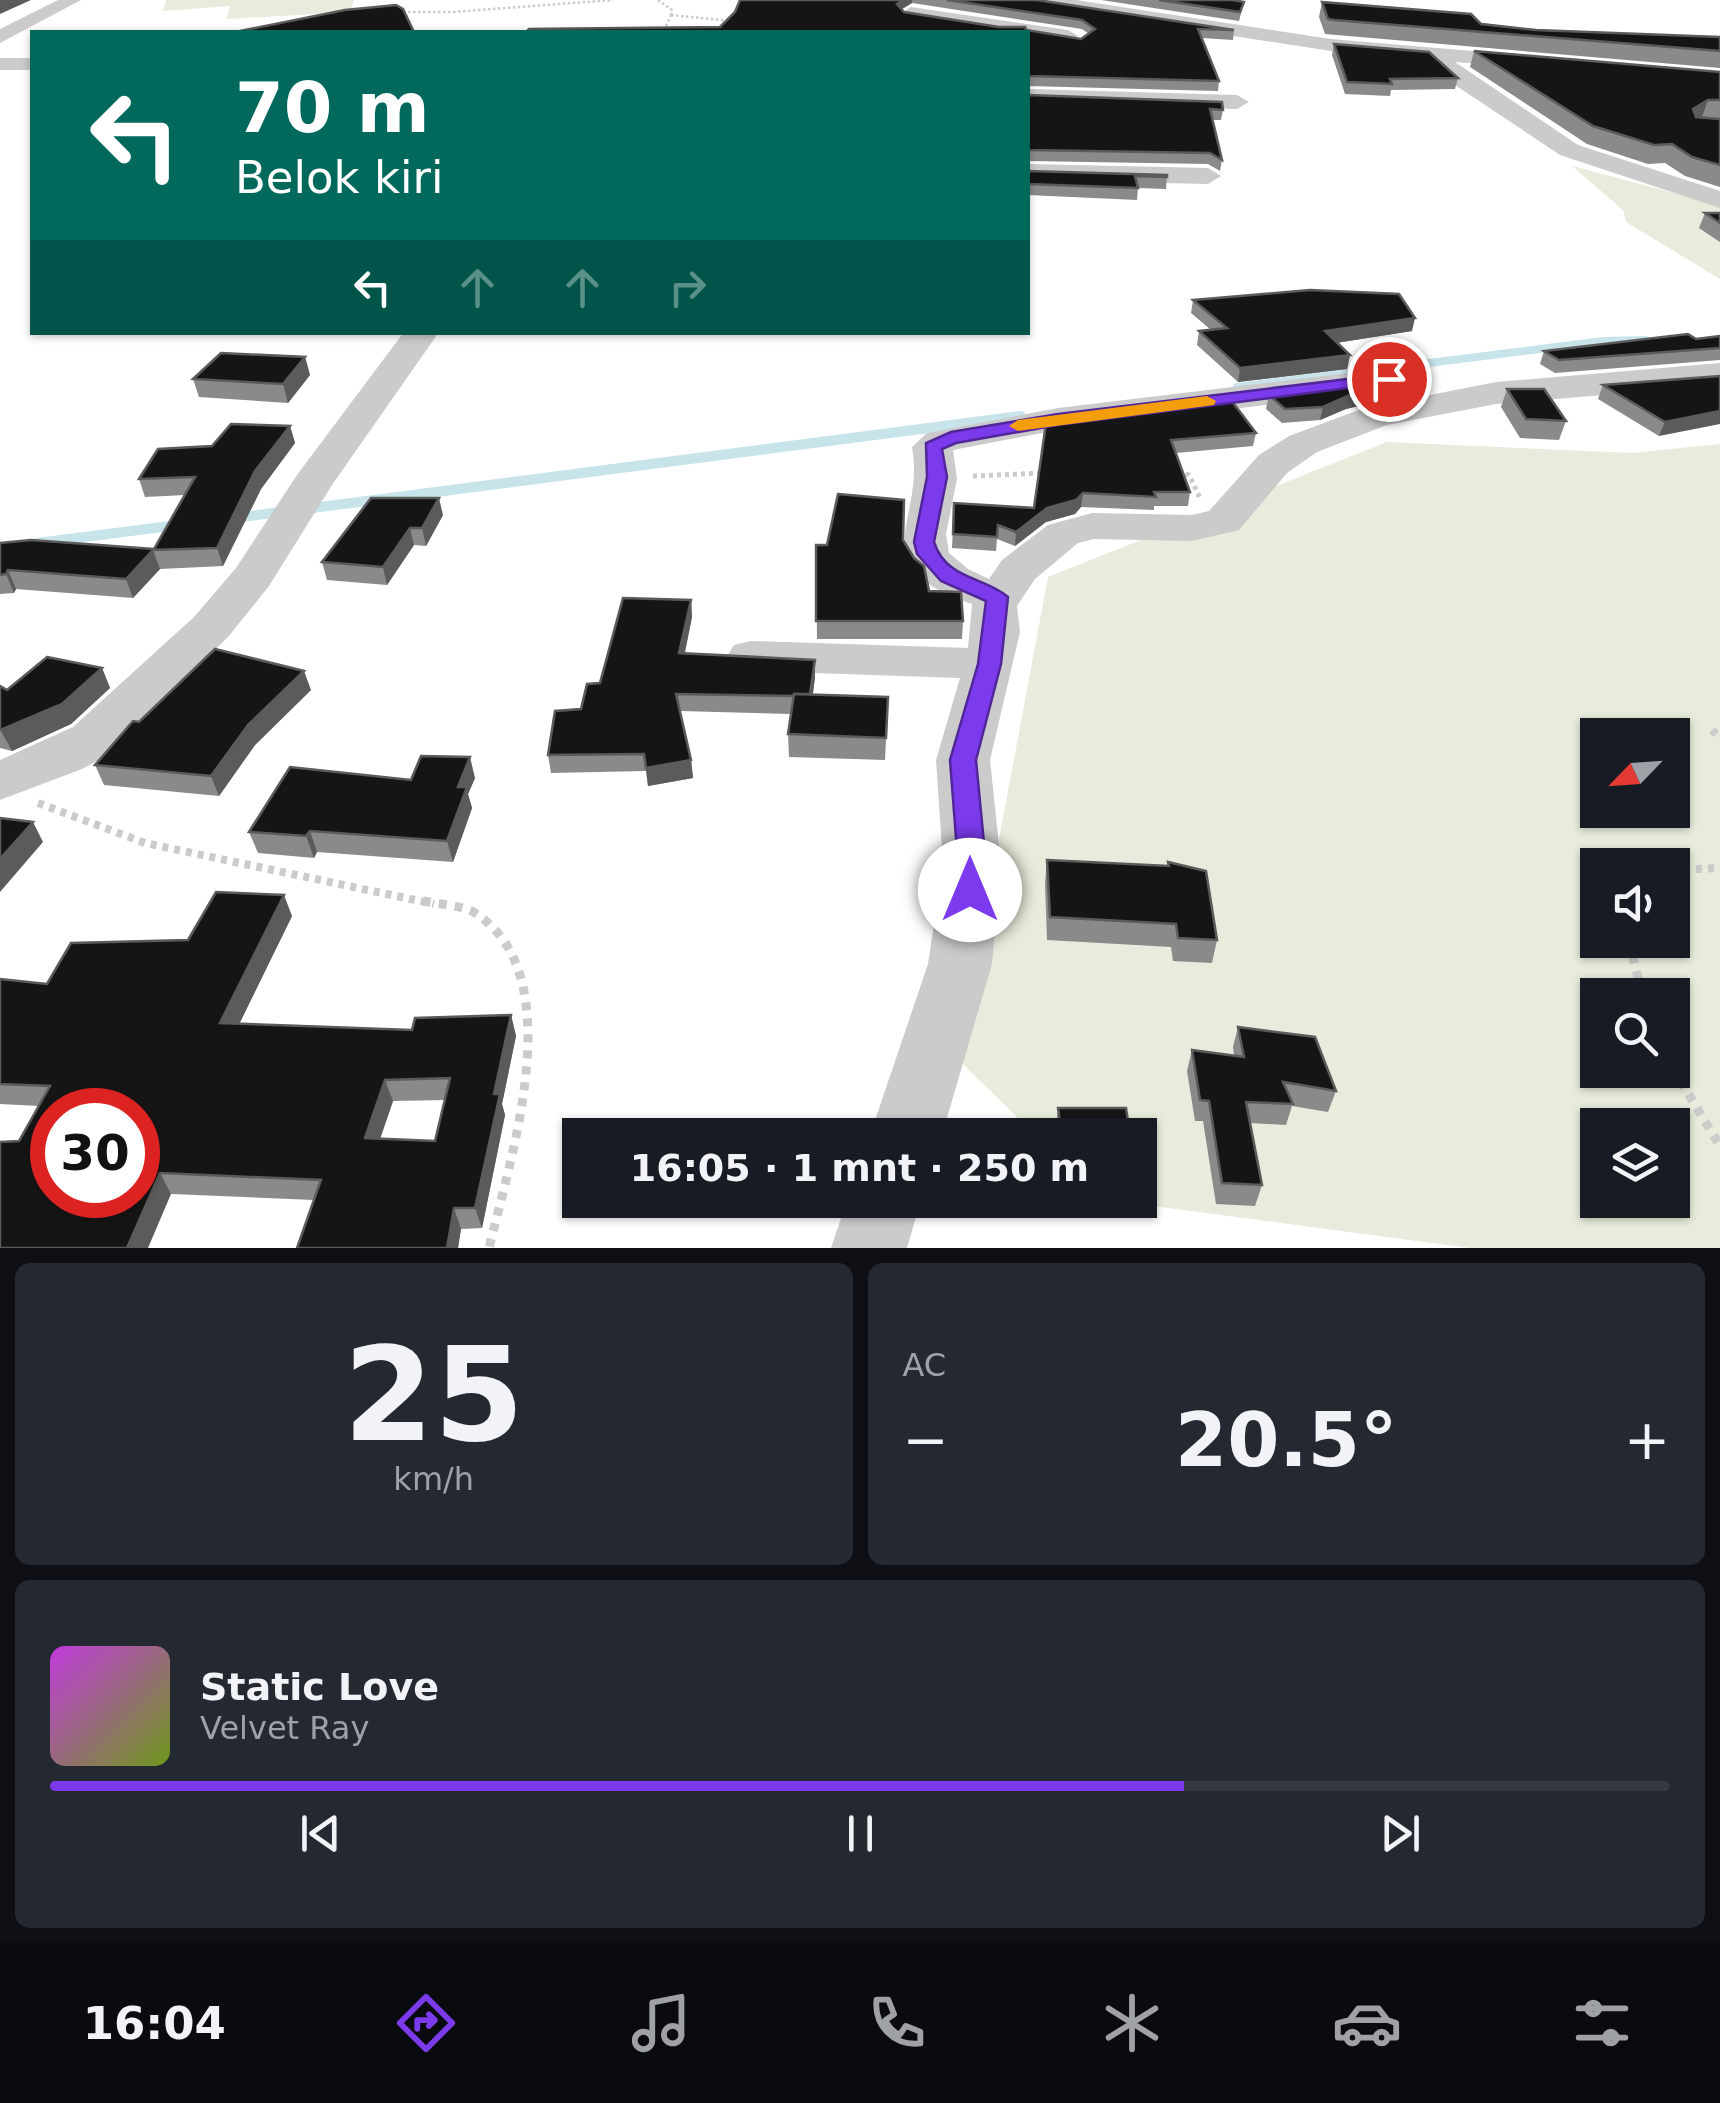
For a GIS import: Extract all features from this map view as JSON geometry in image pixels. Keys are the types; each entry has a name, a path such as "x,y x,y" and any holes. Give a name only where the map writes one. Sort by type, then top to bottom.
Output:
{"street":[{"path":"0,23 45,0"},
{"path":"0,37 72,0"},
{"path":"1011,27 1048,1 1331,45 1553,64"},
{"path":"911,13 1089,37"},
{"path":"1060,57 1072,56 1089,37 1128,13"},
{"path":"1434,54 1463,80 1569,150 1720,200"},
{"path":"0,64 30,64"},
{"path":"1030,96 1237,102"},
{"path":"1030,119 1163,122"},
{"path":"1030,172 1208,176"},
{"path":"2,780 77,750 118,718 210,627 253,576 420,335"},
{"path":"911,1118 960,964 972,864 963,760 990,664 997,597 1030,560 1063,534 1079,529 1107,524 1192,528 1224,521 1273,464 1304,444 1376,416 1496,392 1720,374"},
{"path":"997,597 949,576 928,554 924,542 937,477 932,447 951,438 1058,419 1389,379"},
{"path":"1636,382 1720,410"},
{"path":"751,656 990,664"},
{"path":"869,1248 878,1218"}],"path":[{"path":"396,12 452,12 542,2 612,0"},
{"path":"658,0 672,10 666,26"},
{"path":"726,30 739,11"},
{"path":"670,16 732,22"},
{"path":"1171,470 1189,475 1196,485"},
{"path":"937,477 1049,473"},
{"path":"1712,730 1720,738"},
{"path":"2,780 34,802 145,843 474,912 505,944 522,974 532,1008 519,1107 489,1248"},
{"path":"1690,869 1720,868"},
{"path":"1685,1088 1720,1146"}],"green space":[{"path":"166,0 354,0 351,12 227,19 230,6 163,11"},
{"path":"1572,166 1720,205 1720,279 1626,222 1623,210"},
{"path":"1387,442 1632,453 1720,444 1720,1248 1470,1248 1157,1206 1157,1118 1018,1118 958,1059 1048,577"}],"building":[{"path":"740,0 903,0 897,4 904,12 1026,30 528,30 720,27 735,12"},
{"path":"947,0 1037,0 1234,30 1198,29 1219,81 1030,76 1030,31 1081,39 1095,29 1082,20"},
{"path":"1159,0 1233,0 1244,2 1240,12"},
{"path":"1322,2 1471,14 1481,24 1536,30 1720,37 1720,51 1334,20 1328,19"},
{"path":"396,5 403,9 413,30 245,30 345,10"},
{"path":"1334,44 1429,52 1458,78 1390,79 1392,84 1347,82"},
{"path":"1474,51 1720,72 1720,100 1708,100 1693,109 1696,117 1720,119 1720,165 1692,157 1672,144 1654,145 1593,126"},
{"path":"1030,95 1222,102 1223,110 1210,109 1222,160 1210,153 1030,150"},
{"path":"1030,171 1167,175 1135,176 1138,188 1030,184"},
{"path":"1705,213 1720,213 1720,223"},
{"path":"1310,290 1399,294 1415,318 1325,331 1350,355 1240,368 1199,331 1227,328 1193,300"},
{"path":"1688,334 1696,339 1720,336 1720,348 1559,360 1544,351"},
{"path":"221,353 305,357 283,384 193,379"},
{"path":"1720,376 1720,411 1665,422 1603,385"},
{"path":"1377,382 1382,388 1350,395 1323,407 1285,409 1269,395"},
{"path":"1507,389 1544,389 1566,421 1526,419"},
{"path":"1231,400 1256,433 1171,440 1190,492 1154,492 1156,497 1083,493 1076,500 1047,508 1016,532 998,525 997,537 953,534 954,503 1034,508 1046,423"},
{"path":"231,424 290,426 255,471 217,548 153,550 126,579 8,570 0,575 0,543 31,540 154,549 195,477 139,479 158,449 212,446"},
{"path":"838,494 904,500 903,540 924,566 929,591 961,592 963,621 816,621 816,545 827,545"},
{"path":"371,498 439,498 422,528 410,528 383,567 322,562"},
{"path":"623,598 691,600 679,653 815,660 810,694 676,694 691,760 646,768 644,754 548,755 555,711 581,709 587,684 600,683"},
{"path":"215,649 304,671 248,725 211,776 95,765 133,721 139,722"},
{"path":"47,657 102,668 62,704 0,730 0,686 7,690"},
{"path":"794,694 888,697 886,738 788,734"},
{"path":"421,756 470,757 458,787 467,787 447,841 310,831 306,836 249,832 290,767 411,780"},
{"path":"0,818 33,822 0,859"},
{"path":"1047,860 1169,866 1168,862 1206,871 1217,940 1178,938 1176,924 1050,917"},
{"path":"216,892 284,895 220,1023 412,1030 415,1018 511,1015 494,1094 500,1094 475,1208 454,1208 447,1248 297,1248 321,1180 160,1173 160,1088 0,1084 0,979 47,984 71,943 188,940","holes":["450,1078 435,1141 365,1138 385,1080"]},
{"path":"1238,1027 1315,1037 1336,1091 1283,1082 1293,1104 1246,1102 1262,1185 1222,1183 1209,1101 1200,1100 1192,1050 1244,1057"},
{"path":"1058,1108 1126,1108 1127,1118 1059,1118"},
{"path":"30,1121 30,1218 140,1218 127,1248 0,1248 0,1142 19,1141"}],"waterway":[{"path":"1237,387 1603,341 1646,340"},
{"path":"305,509 1021,416"},
{"path":"236,518 287,511"},
{"path":"37,543 178,525"}],"slow traffic":[{"path":"1018,426 1207,401"}],"route":[{"path":"970,890 972,864 963,760 990,664 997,597 965,586 928,554 924,542 937,477 932,447 951,438 1058,419 1389,379"}]}
